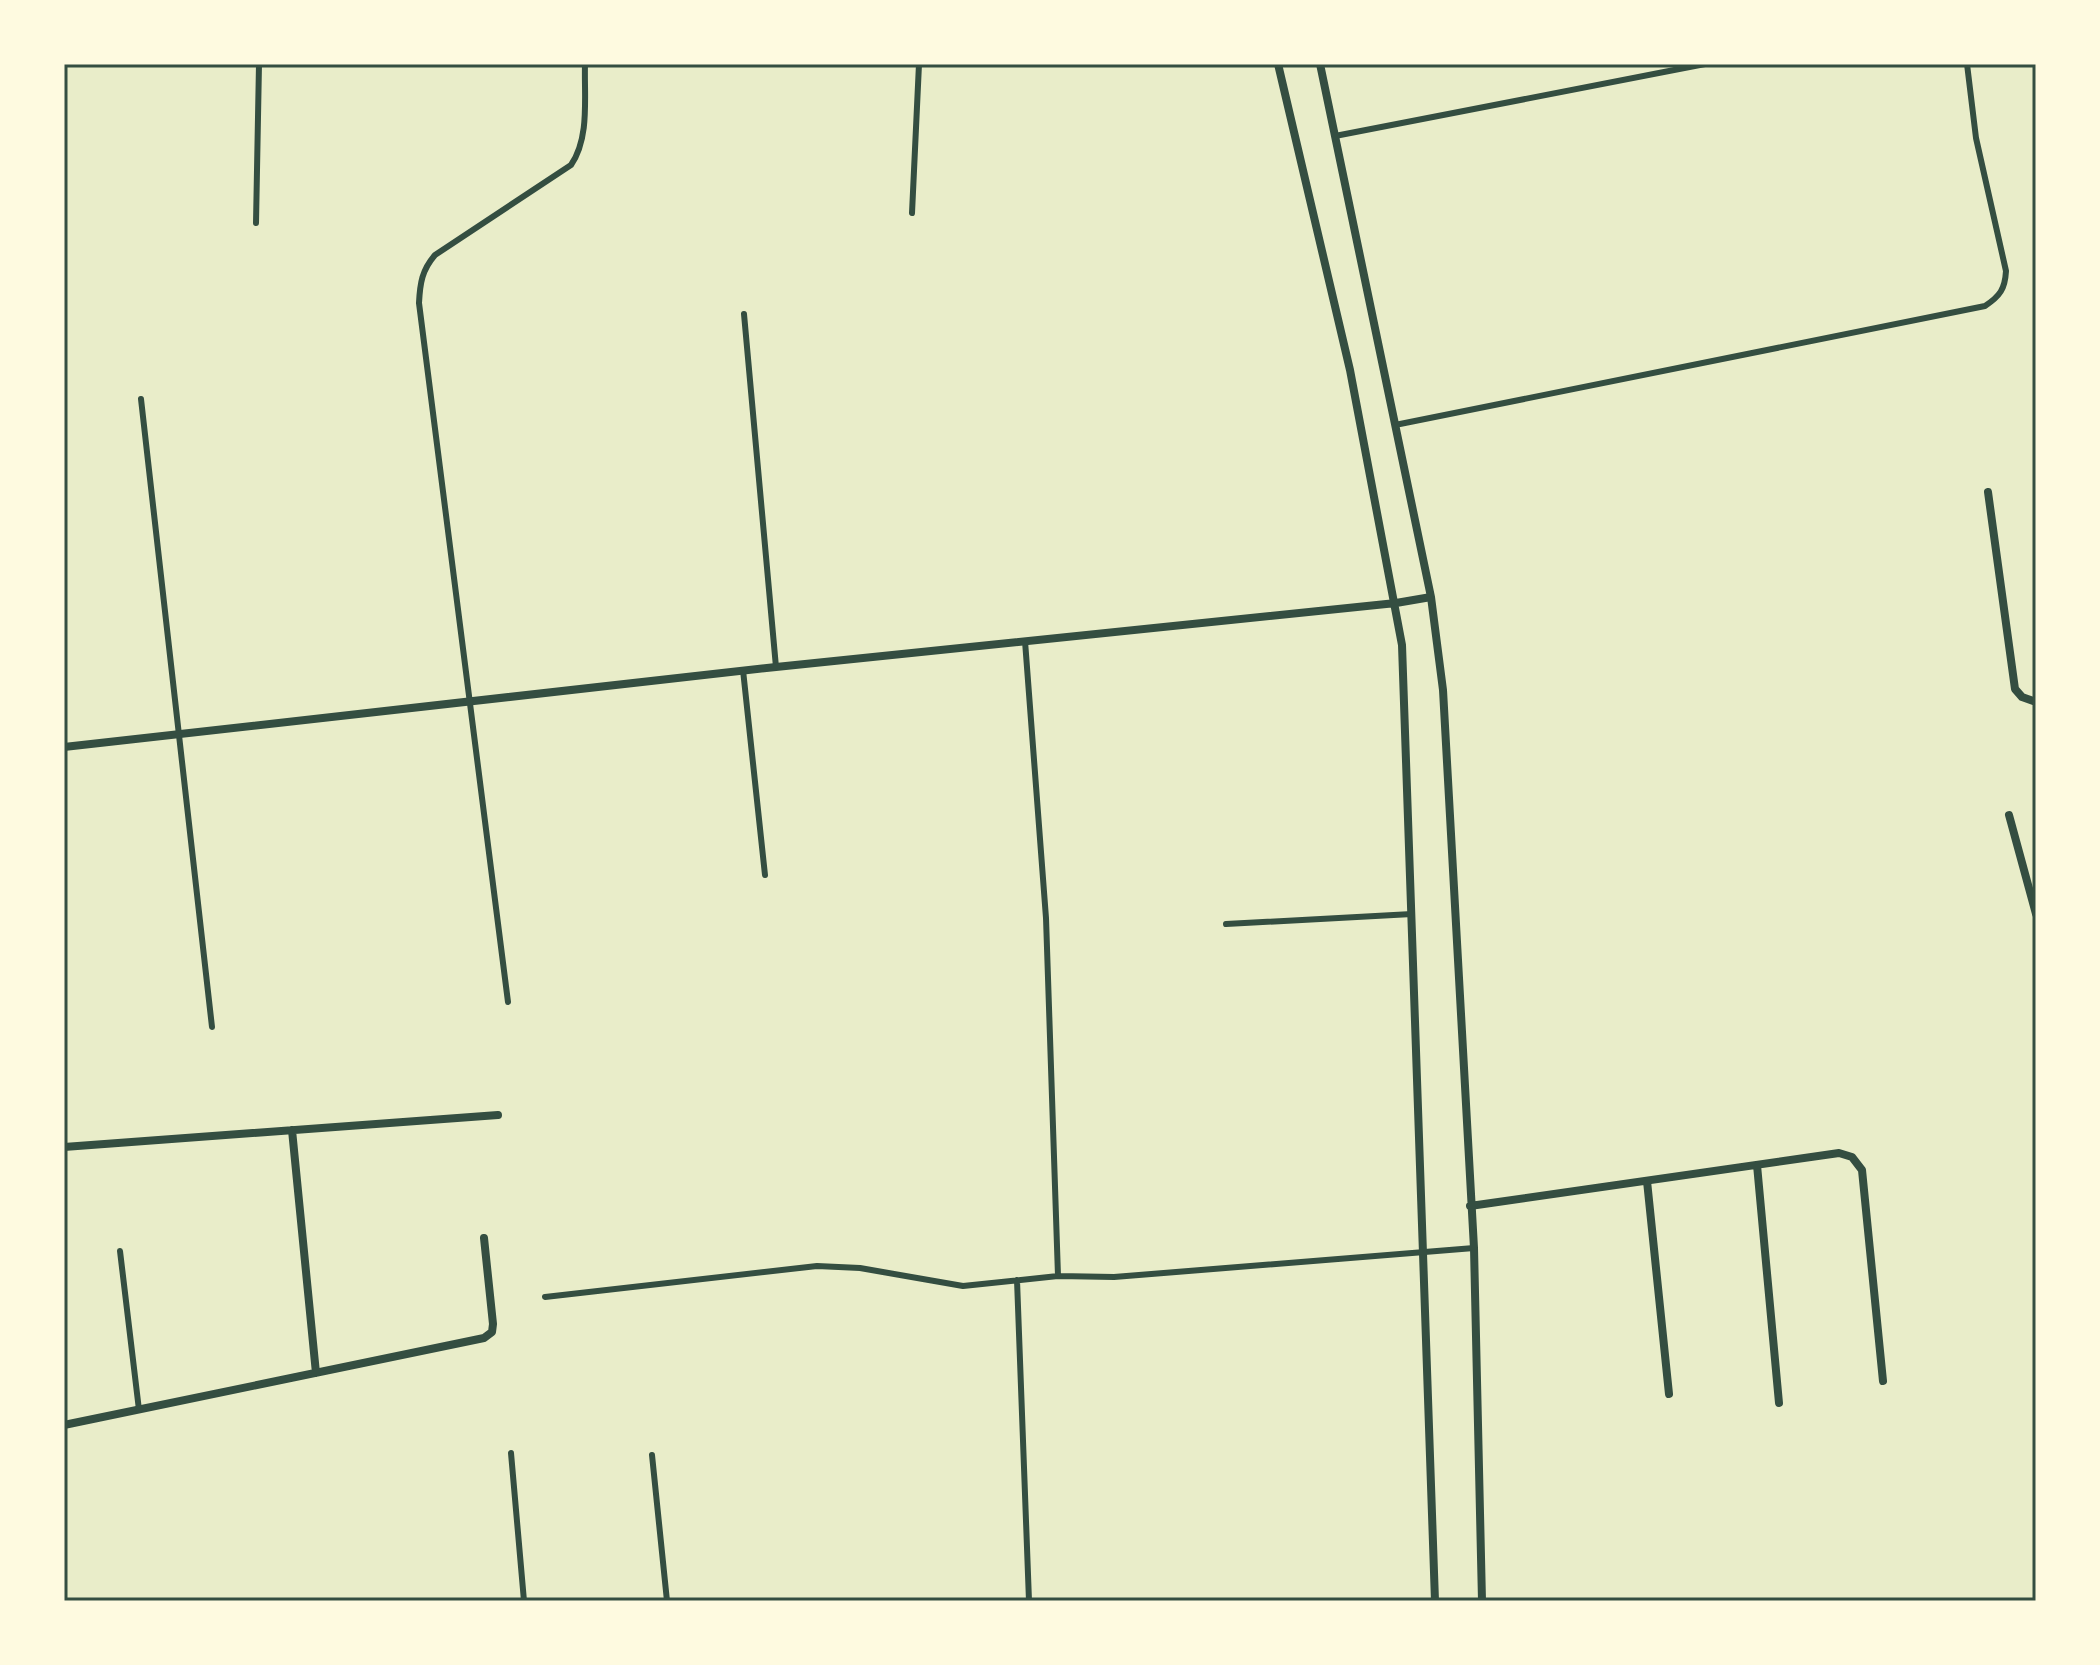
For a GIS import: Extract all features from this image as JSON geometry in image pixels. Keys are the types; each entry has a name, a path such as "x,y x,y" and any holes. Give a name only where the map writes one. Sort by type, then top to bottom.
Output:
{"street":[{"path":"1278,64 1350,370 1402,645 1435,1601"},
{"path":"1320,64 1431,597 1443,690 1474,1248 1482,1601"},
{"path":"1988,492 2015,689 2022,697 2036,702"},
{"path":"64,747 743,670 1431,597"},
{"path":"2009,815 2036,914"},
{"path":"64,1147 498,1115"},
{"path":"292,1130 316,1373"},
{"path":"1470,1206 1839,1153 1852,1157 1862,1170 1883,1381"},
{"path":"1757,1165 1779,1403"},
{"path":"1647,1181 1669,1394"},
{"path":"64,1425 489,1335 493,1324 484,1238"}],"lane":[{"path":"256,223 259,64"},
{"path":"508,1002 419,303 420,283 424,267 435,255 571,165 580,152 583,136 585,64"},
{"path":"912,213 919,64"},
{"path":"1335,136 1705,64"},
{"path":"1395,425 1985,306 1998,297 2005,284 2006,271 1976,138 1967,64"},
{"path":"744,314 776,667"},
{"path":"141,399 212,1027"},
{"path":"1025,641 1046,918 1058,1276"},
{"path":"743,670 765,875"},
{"path":"1226,924 1412,914"},
{"path":"545,1297 817,1266 860,1268 963,1286 1058,1276 1114,1277 1474,1248"},
{"path":"120,1251 139,1410"},
{"path":"1017,1280 1029,1601"},
{"path":"511,1453 524,1601"},
{"path":"652,1455 667,1601"}]}
